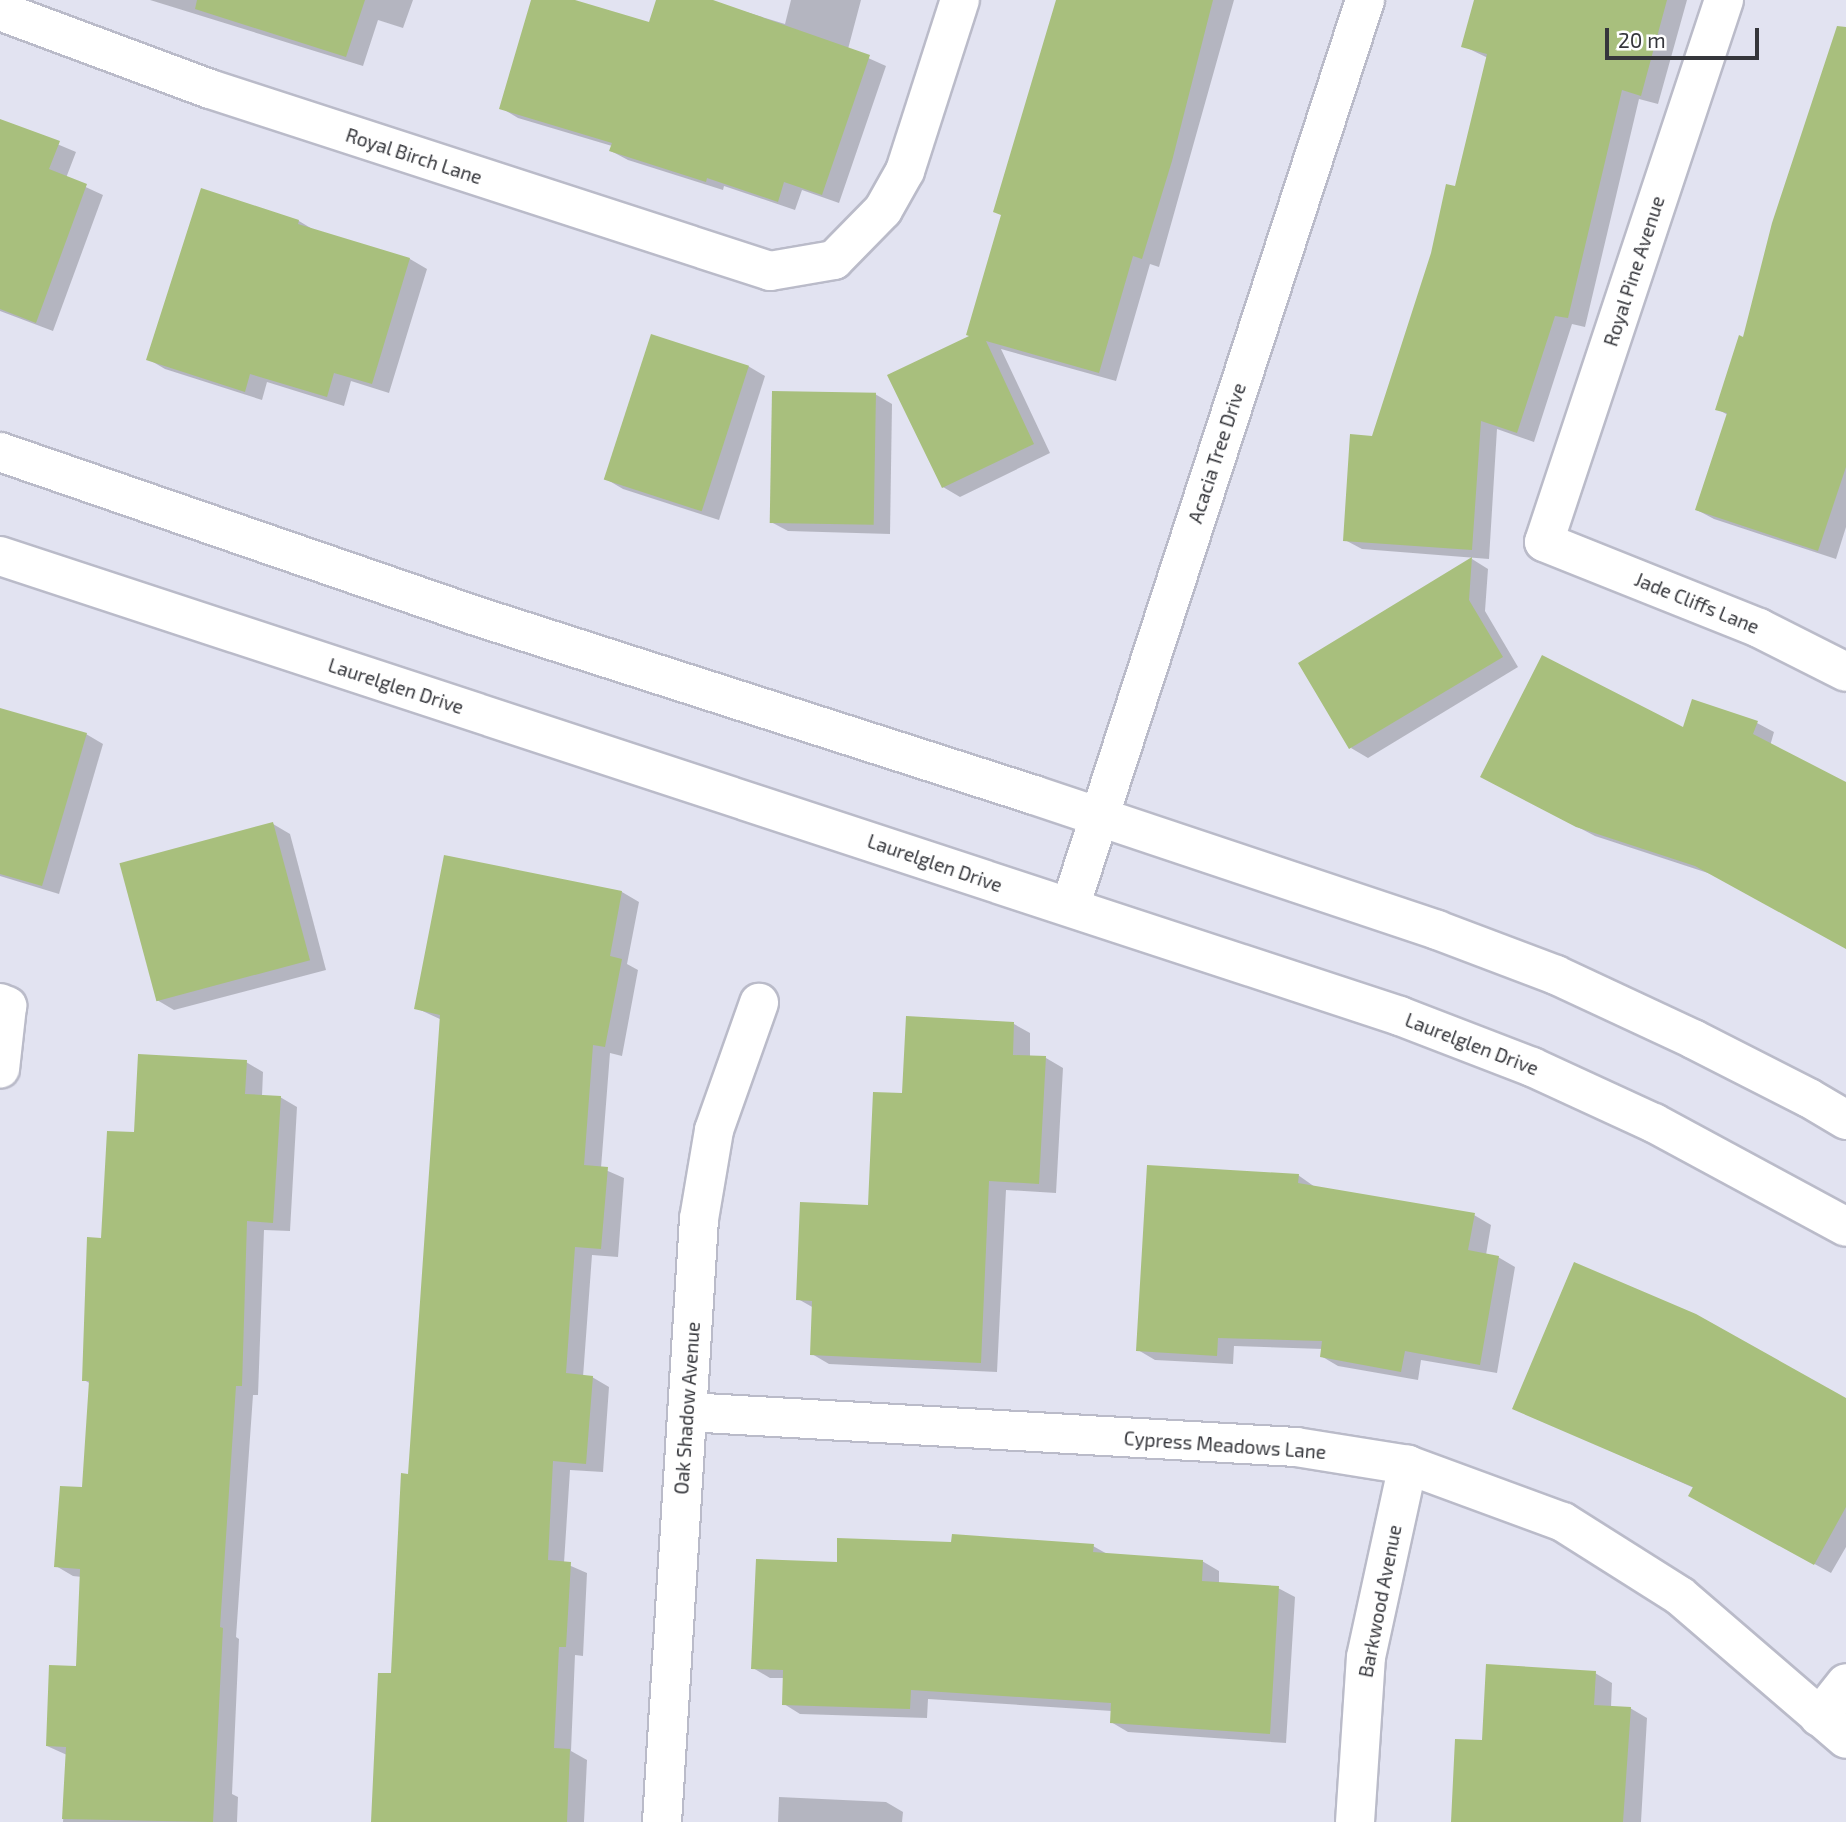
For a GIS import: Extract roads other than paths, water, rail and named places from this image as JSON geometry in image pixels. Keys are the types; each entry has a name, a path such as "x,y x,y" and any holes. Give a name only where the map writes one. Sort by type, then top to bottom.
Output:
{"street":[{"name":"Royal Birch Lane","path":"0,12 210,89 770,271 834,260 883,210 905,172 960,0"},
{"name":"Acacia Tree Drive","path":"1070,907 1365,0"},
{"name":"Royal Pine Avenue","path":"1544,542 1724,0"},
{"path":"0,452 473,615 1098,816 1437,930 1556,975 1693,1039 1809,1098 1846,1120"},
{"name":"Jade Cliffs Lane","path":"1544,542 1759,628 1846,672"},
{"name":"Laurelglen Drive","path":"0,556 1400,1016 1532,1067 1654,1123 1846,1227"},
{"name":"Oak Shadow Avenue","path":"662,1822 699,1219 714,1130 759,1003"},
{"path":"0,1069 4,1004"},
{"name":"Cypress Meadows Lane","path":"687,1412 1296,1447 1408,1465 1563,1522 1680,1596 1833,1728"},
{"name":"Barkwood Avenue","path":"1355,1822 1366,1657 1408,1465"},
{"path":"1833,1728 1846,1683"}]}
